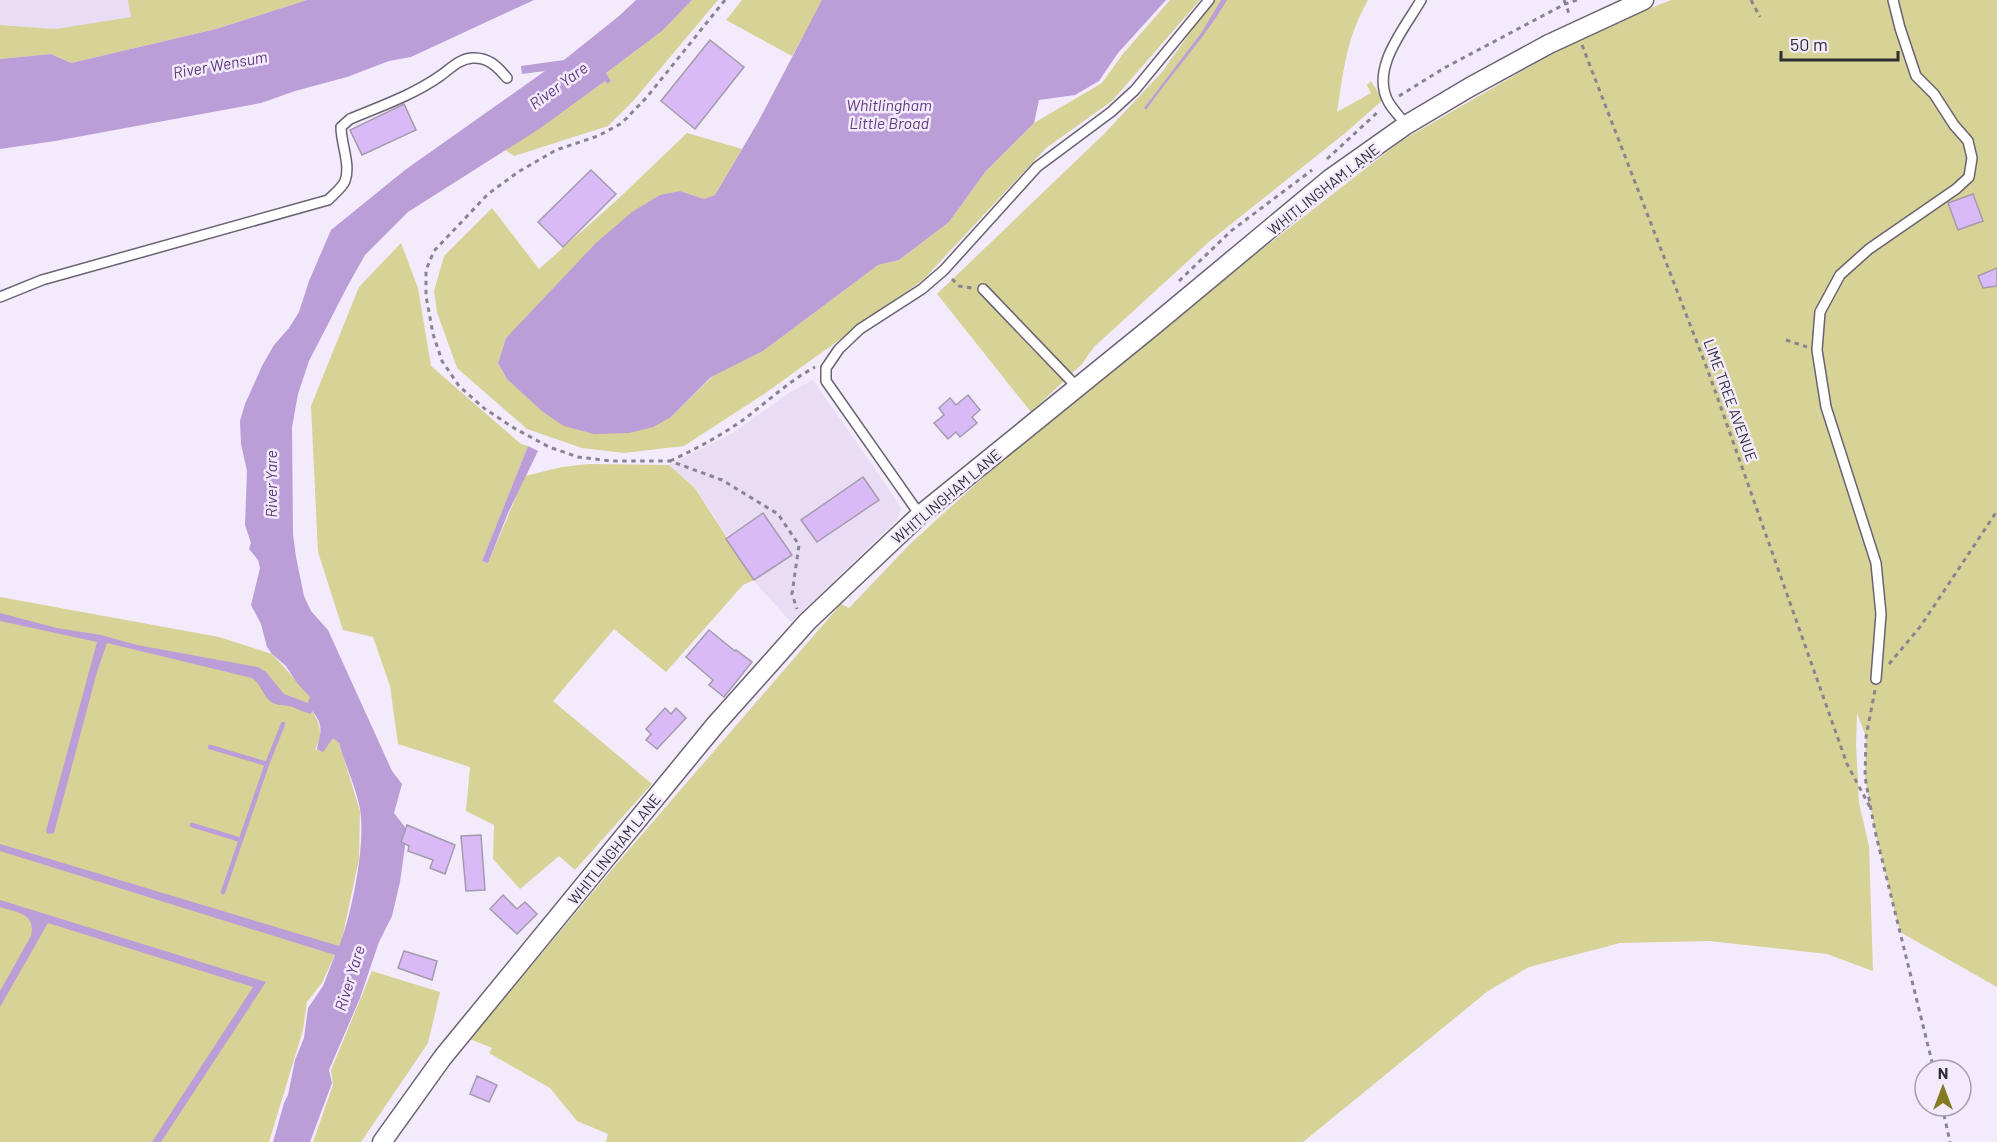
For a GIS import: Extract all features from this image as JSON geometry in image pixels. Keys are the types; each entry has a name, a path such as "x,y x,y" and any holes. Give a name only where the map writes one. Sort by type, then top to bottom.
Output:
{"street":[{"name":"WHITLINGHAM LANE","path":"382,1142 451,1048 716,724 807,622 920,515 1331,178 1406,125 1470,87 1576,30 1644,0"}],"lane":[{"path":"920,515 826,381 826,368 832,358 860,329 922,289 944,270 1037,167 1111,112 1135,90 1209,0"},
{"path":"1406,125 1389,102 1384,88 1383,73 1395,45 1421,0"},
{"path":"1876,679 1881,614 1876,563 1826,408 1817,350 1820,312 1840,274 1869,249 1956,189 1969,177 1971,158 1968,141 1954,125 1934,94 1916,76 1893,0"},
{"path":"0,297 42,280 328,200 344,182 347,164 341,141 341,127 351,119 427,85 458,62 470,58 484,58 498,67 507,78"},
{"path":"983,290 1077,387"}],"path":[{"path":"725,0 648,97 622,123 598,136 556,150 518,172 496,189 434,251 426,270 426,297 433,334 442,361 459,386 485,409 514,428 549,447 579,457 611,460 670,460 722,480 778,514 799,545 792,594 797,609 807,622"},
{"name":"LIME TREE AVENUE","path":"1564,0 1708,371 1847,764 1871,809"},
{"path":"1750,0 1760,17"},
{"path":"944,270 959,286 983,290"},
{"path":"1786,340 1817,350"},
{"path":"670,460 712,440 742,421 801,375 832,358"},
{"path":"1931,1058 1871,809 1865,777 1866,737 1876,679 1920,627 1997,511"},
{"path":"1945,1118 1950,1142"}],"shaded area":[{"path":"0,0 128,0 131,17 55,29 0,25"},
{"path":"128,0 307,0 216,29 71,63 51,54 0,59 0,25 55,29 131,17"},
{"path":"692,0 718,0 634,100 608,126 514,156 505,150 605,81 607,83 611,81 606,73 662,31"},
{"path":"742,0 824,0 792,56 726,20"},
{"path":"1170,0 1200,0 1112,101 1046,148 924,279 764,394 684,446 624,453 582,448 527,429 457,368 437,312 434,291 444,256 492,208 539,269 617,200 687,133 742,149 715,195 704,199 680,191 506,338 498,363 507,379 671,417 714,375 763,351 878,265 899,260 949,222 986,171 1034,123 1102,83 1122,55"},
{"path":"1213,0 1368,0 1350,41 1337,112 1371,93 1367,85 1371,81 1383,100 1211,240 1094,347 1082,364 1031,412 937,294 1105,133 1162,72"},
{"path":"1671,0 1997,0 1997,987 1900,932 1875,831 1865,777 1866,737 1857,713 1859,803 1869,846 1873,971 1827,954 1709,941 1620,943 1529,967 1488,991 1303,1142 606,1142 608,1134 577,1121 550,1088 489,1053 492,1048 470,1039 626,853 841,604 849,608 911,543 1019,445 1189,306 1401,141 1543,59 1615,22"},
{"path":"401,243 418,288 431,366 521,444 528,446 482,561 488,563 525,476 562,467 588,464 669,465 695,488 754,580 743,585 666,672 614,629 553,701 652,784 575,870 559,856 520,889 493,859 494,825 466,811 470,767 398,744 390,686 373,637 343,630 318,552 311,406 359,287"},
{"path":"813,380 901,508 898,519 791,622 759,587 696,488 669,465 733,433 790,392"},
{"path":"0,597 219,637 272,654 311,697 308,705 318,721 320,732 315,749 323,751 333,737 339,743 360,811 359,859 342,939 322,983 307,1002 303,1030 269,1142 0,1142"},
{"path":"372,971 440,992 428,1043 361,1142 313,1142 333,1085 331,1070"}],"water":[{"name":"River Wensum","path":"307,0 534,0 411,57 389,61 347,77 261,103 0,149 0,59 51,54 71,63 216,29"},
{"name":"River Yare","path":"636,0 692,0 662,31 606,73 611,81 607,84 605,81 539,129 408,212 365,255 309,361 298,394 292,427 293,534 304,596 311,611 328,630 392,771 402,784 394,813 405,827 405,846 392,916 379,942 360,998 329,1070 332,1083 310,1142 273,1142 288,1095 295,1060 304,1038 308,1008 323,986 335,955 0,851 0,844 339,946 349,916 357,878 361,823 358,801 339,743 333,738 323,752 317,749 320,725 312,711 311,714 290,706 272,703 252,678 107,643 97,672 54,833 48,834 46,831 97,642 0,621 0,613 137,645 258,667 266,672 284,694 308,703 310,697 286,666 267,647 261,624 251,605 260,568 258,560 249,549 251,543 245,525 247,471 241,444 240,421 262,366 274,345 299,312 309,281 331,230 405,170 545,71 522,74 521,66 564,60"},
{"name":"Whitlingham Little Broad","path":"822,0 1166,0 1118,53 1099,81 1075,95 1039,100 1034,123 986,171 949,222 899,260 878,265 763,351 711,377 671,417 653,427 629,433 594,434 564,426 543,412 507,379 498,363 506,338 596,243 632,212 660,195 680,191 704,199 715,195 758,122"},
{"path":"1221,0 1227,0 1146,110 1144,108 1202,32"},
{"path":"528,446 538,451 508,513 488,563 482,561"},
{"path":"0,900 266,982 161,1142 152,1142 253,987 48,923 0,1007 0,991 31,936 32,928 28,918 24,915 0,907"}],"building":[{"path":"710,40 744,67 695,129 661,101"},
{"path":"404,104 416,130 362,155 350,130"},
{"path":"591,170 616,194 563,247 538,222"},
{"path":"1973,194 1983,221 1958,230 1948,203"},
{"path":"1997,268 1997,286 1983,288 1978,276"},
{"path":"968,395 980,410 972,417 977,423 960,437 956,432 948,439 934,423 944,415 939,408 950,398 956,405"},
{"path":"863,477 879,500 817,542 801,520"},
{"path":"763,513 792,555 754,580 726,539"},
{"path":"709,630 752,662 724,697 709,685 713,680 686,657"},
{"path":"665,708 671,714 676,708 686,718 657,749 646,740 651,734 646,729"},
{"path":"407,825 455,845 445,874 430,868 433,860 408,851 409,846 401,842"},
{"path":"481,835 485,890 466,891 461,836"},
{"path":"503,895 517,909 525,902 537,914 517,934 490,909"},
{"path":"404,951 437,961 432,980 398,968"},
{"path":"477,1076 497,1085 489,1102 470,1094"}],"waterway":[{"path":"223,892 283,724"},
{"path":"210,747 267,764"},
{"path":"192,825 241,840"}]}
